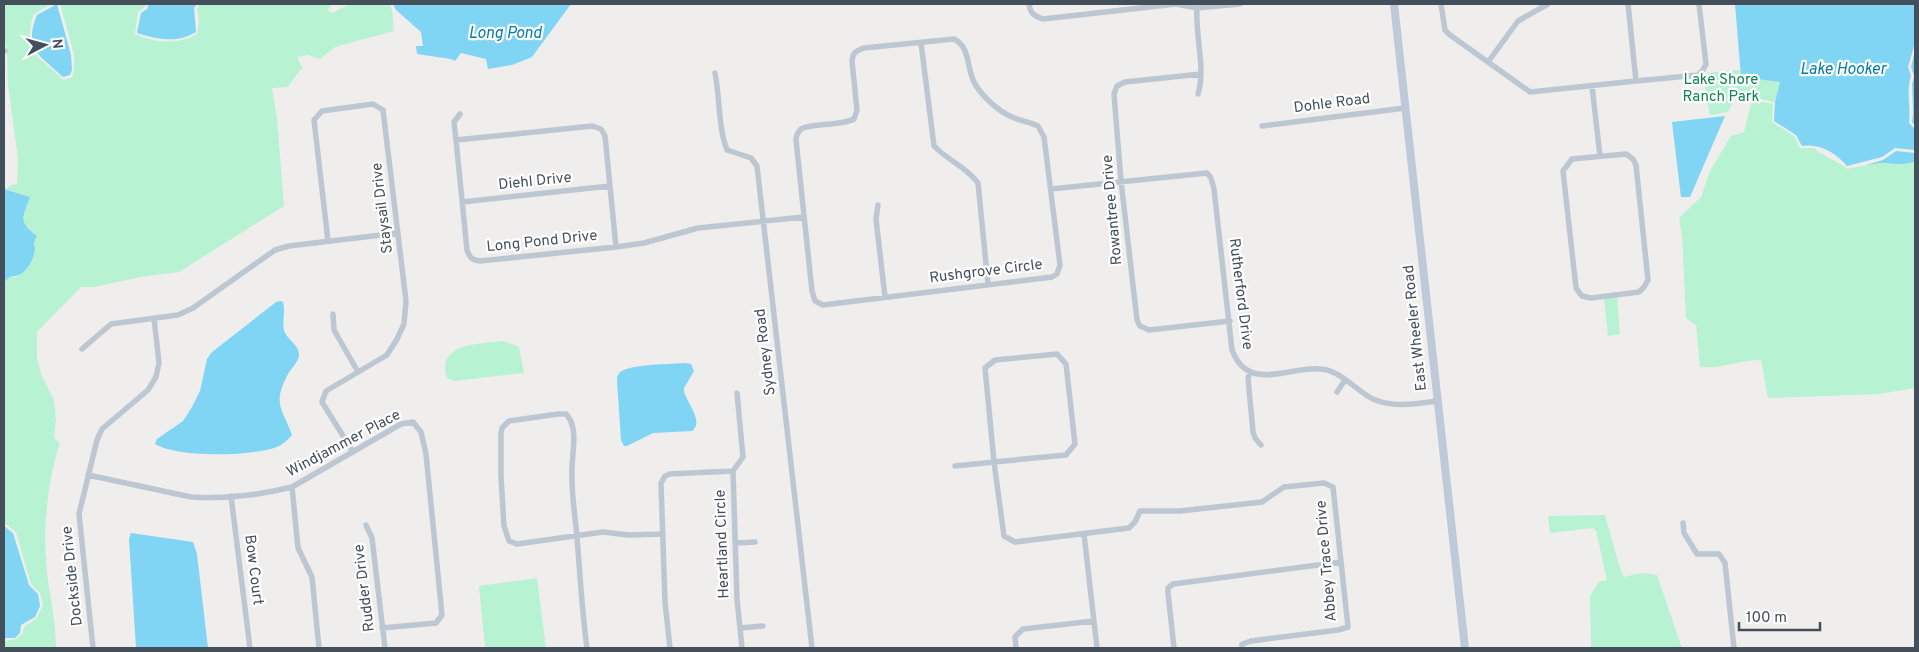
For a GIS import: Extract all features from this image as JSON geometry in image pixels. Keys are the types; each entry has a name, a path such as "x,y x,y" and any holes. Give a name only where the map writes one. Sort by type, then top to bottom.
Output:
{"street":[{"path":"1029,4 1034,16 1043,19 1176,4 1197,8 1240,4"},
{"name":"East Wheeler Road","path":"1394,4 1465,648"},
{"path":"1441,4 1445,30 1530,92 1698,75 1704,70 1706,64 1700,4"},
{"path":"1488,62 1518,21 1548,4"},
{"path":"1628,4 1636,80"},
{"path":"1197,8 1196,24 1202,82 1198,94"},
{"name":"Rushgrove Circle","path":"954,39 960,42 964,47 974,83 994,106 1013,118 1038,126 1044,136 1051,189 1060,265 1057,274 823,305 815,301 812,291 797,135 804,128 847,123 854,120 857,110 852,61 856,50 954,39"},
{"path":"921,43 934,146 973,176 978,183 988,284"},
{"name":"Sydney Road","path":"715,73 724,142 727,150 751,158 757,166 812,648"},
{"name":"Rowantree Drive","path":"1201,74 1125,82 1118,86 1114,94 1121,181 1137,320 1140,326 1149,330 1230,321"},
{"path":"1592,86 1600,156"},
{"name":"Staysail Drive","path":"328,241 314,120 322,110 373,104 383,110 406,301 404,324 387,355 326,391 322,402 353,452"},
{"name":"Dohle Road","path":"1262,126 1405,108"},
{"name":"Long Pond Drive","path":"460,114 454,122 467,250 469,257 473,260 480,261 616,247 644,243 698,228 804,217"},
{"name":"Long Pond Drive","path":"456,140 592,126 601,129 605,136 616,247"},
{"path":"1626,154 1633,159 1636,165 1648,280 1639,292 1590,298 1582,296 1576,288 1564,171 1572,159 1600,156 1626,154"},
{"name":"Rutherford Drive","path":"1051,189 1208,173 1214,189 1232,350 1243,368 1257,374 1320,368 1331,371 1372,398 1392,405 1438,401"},
{"name":"Diehl Drive","path":"462,202 610,186"},
{"path":"878,206 876,219 885,297"},
{"path":"82,349 111,324 178,315 194,308 275,250 290,246 398,233"},
{"path":"333,314 334,330 358,372"},
{"name":"Dockside Drive","path":"93,648 79,514 97,440 102,429 148,390 156,378 159,363 154,318"},
{"path":"954,466 994,462 1066,455 1075,444 1066,364 1057,354 995,360 986,368 994,462 1004,536 1015,542 1084,534 1097,648"},
{"path":"1250,372 1248,378 1253,432 1261,445"},
{"path":"1337,392 1345,380"},
{"path":"732,471 743,457 737,393"},
{"path":"587,648 580,598 577,536 572,484 574,428 571,419 566,414 558,414 509,421 502,428 500,477 502,511 509,541 517,544 577,536 603,532 628,535 663,534"},
{"name":"Windjammer Place","path":"88,475 191,497 208,498 274,491 292,487 401,424 412,422 421,432 426,454 442,614 436,623 382,628"},
{"name":"Heartland Circle","path":"670,648 665,602 661,483 665,476 670,474 732,471 742,648"},
{"name":"Abbey Trace Drive","path":"1084,534 1126,529 1132,526 1140,511 1180,511 1262,502 1281,488 1324,482 1333,487 1348,627 1338,630 1251,641 1242,644 1242,648"},
{"path":"292,487 298,548 312,577 320,648"},
{"name":"Bow Court","path":"231,496 250,648"},
{"path":"1684,523 1684,533 1697,554 1719,554 1725,563 1734,648"},
{"name":"Rudder Drive","path":"366,525 372,538 385,648"},
{"path":"735,543 755,542"},
{"path":"1174,648 1168,593 1168,588 1173,584 1341,562"},
{"path":"1016,648 1015,637 1023,629 1094,621"},
{"path":"740,628 763,626"}],"green space":[{"path":"4,4 52,4 34,14 29,43 32,52 64,80 72,77 74,54 60,4 146,4 138,12 135,34 158,41 182,40 197,34 199,21 197,8 200,4 333,4 327,10 333,13 349,4 390,4 394,31 335,47 320,59 308,55 297,57 303,69 300,70 288,87 272,88 277,119 284,206 179,272 146,276 94,287 81,287 37,332 37,358 41,374 54,400 56,420 54,438 60,443 50,484 45,529 47,569 55,625 56,648 4,648 4,641 20,636 24,627 36,619 43,605 40,593 31,584 16,532 4,523 4,282 11,276 16,277 29,264 35,252 34,243 36,240 24,221 30,197 6,189 11,185 17,184 18,158 8,85 7,49 4,42"},
{"name":"Lake Shore Ranch Park","path":"1740,70 1741,77 1780,82 1775,102 1736,95 1728,112 1710,115 1703,76 1706,73"},
{"path":"1752,100 1773,104 1772,122 1794,136 1800,148 1814,148 1847,169 1879,163 1901,164 1915,162 1915,388 1879,394 1768,398 1761,360 1715,367 1700,367 1696,325 1686,318 1682,236 1679,218 1701,197 1710,171 1731,136 1744,132"},
{"path":"1617,297 1620,334 1608,336 1604,298"},
{"path":"503,341 519,347 524,373 454,381 447,378 445,366 447,358 453,352 472,345"},
{"path":"1605,515 1624,577 1641,573 1657,575 1682,648 1591,648 1590,596 1599,582 1607,580 1596,531 1593,528 1550,533 1548,516"},
{"path":"537,578 546,648 485,648 479,586"}],"water":[{"path":"57,4 71,55 72,70 70,75 63,77 36,51 32,36 37,15"},
{"path":"149,4 197,4 194,8 196,32 174,39 137,33 141,13 147,9"},
{"name":"Long Pond","path":"393,4 571,4 532,57 512,65 488,69 486,59 461,53 455,61 417,54 416,46 423,46 421,32 396,10"},
{"name":"Lake Hooker","path":"1735,4 1915,4 1915,43 1908,67 1911,76 1909,87 1909,123 1915,129 1915,150 1895,148 1882,157 1847,166 1827,150 1809,145 1802,146 1796,135 1774,121 1775,102 1780,82 1741,77"},
{"path":"1915,50 1915,126 1912,122 1912,84 1914,76 1911,67"},
{"path":"1725,116 1690,197 1681,197 1672,122"},
{"path":"1896,151 1915,153 1915,162 1866,165 1883,160"},
{"path":"4,189 30,197 23,218 26,226 37,236 34,244 35,252 28,267 20,274 11,276 4,282"},
{"path":"276,302 283,302 284,306 283,325 285,333 299,352 296,364 287,376 280,394 280,407 292,435 281,445 274,448 248,453 196,454 166,449 155,444 157,439 183,421 192,407 200,391 207,359 212,352"},
{"path":"691,364 694,371 684,388 684,392 696,418 695,427 692,431 653,433 624,446 621,440 617,381 619,374 622,371 635,367"},
{"path":"4,526 13,533 29,585 38,594 40,606 35,617 21,625 20,633 15,638 4,638"},
{"path":"131,533 193,542 197,554 208,648 136,648 129,539"}]}
